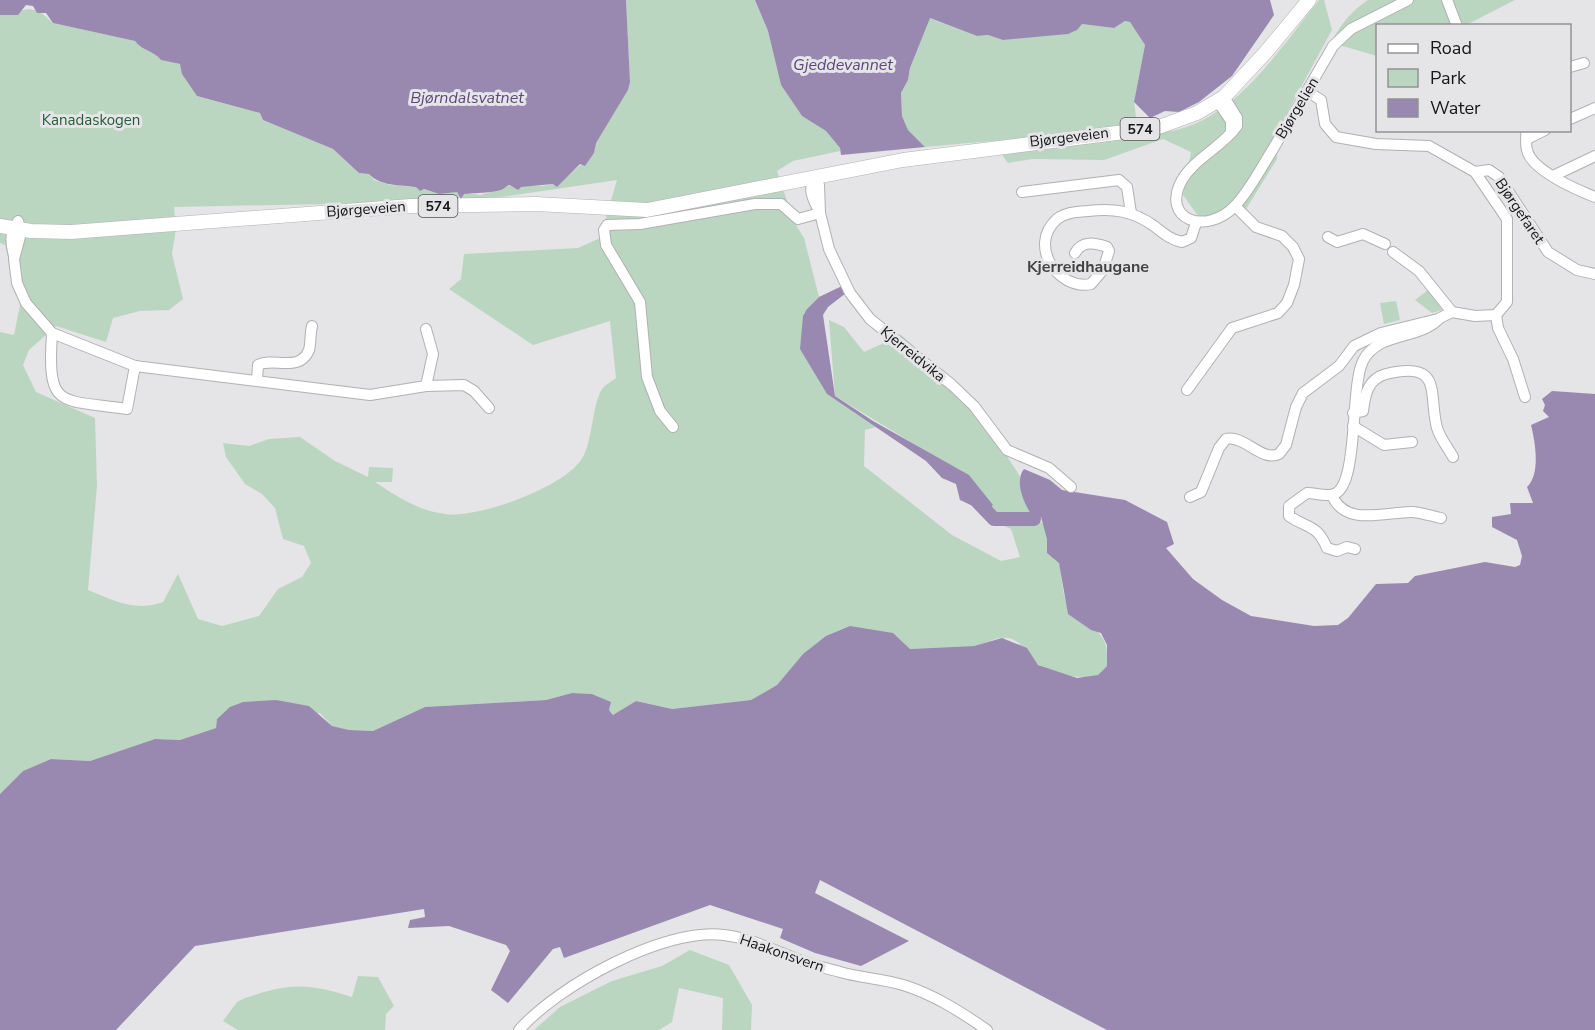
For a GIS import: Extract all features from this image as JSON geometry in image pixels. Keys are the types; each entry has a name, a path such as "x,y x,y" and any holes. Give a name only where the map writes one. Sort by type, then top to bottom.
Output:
{"main road":[{"name":"Bjørgeveien","path":"0,218 13,226 151,224 411,206 536,204 647,210 724,195 814,183 922,158 985,148 1156,128 1197,114 1221,99 1266,52 1309,0"}],"street":[{"name":"Bjørgelien","path":"1075,253 1078,248 1091,243 1107,247 1109,251 1105,265 1096,281 1084,285 1064,276 1048,261 1045,246 1047,233 1060,216 1072,212 1108,209 1131,213 1171,238 1182,242 1191,238 1197,223 1211,222 1235,206 1308,92 1333,46 1345,34 1374,15 1408,0"},
{"path":"1447,0 1456,24"},
{"path":"1571,66 1584,63"},
{"path":"1308,92 1321,100 1325,124 1336,136 1376,144 1429,146 1475,172 1507,219 1509,290 1507,302 1496,315 1497,328 1513,359 1525,398"},
{"path":"1197,223 1187,219 1179,209 1178,188 1192,167 1232,134 1237,126 1237,118 1221,99"},
{"path":"1571,118 1595,108"},
{"path":"1527,134 1527,150 1532,161 1553,176 1595,197"},
{"path":"1553,176 1595,156"},
{"name":"Bjørgefaret","path":"1475,172 1489,170 1499,177 1548,252 1578,270 1595,274"},
{"path":"1022,192 1119,180 1127,187 1131,213"},
{"name":"Kjerreidvika","path":"814,183 829,249 850,293 870,319 892,339 951,384 974,406 1007,450 1049,468 1071,487"},
{"path":"673,427 660,411 647,377 640,302 606,245 604,230 607,225 640,224 755,204 781,204 798,219 820,213"},
{"path":"1187,390 1232,328 1278,313 1287,303 1294,285 1299,259 1293,247 1282,236 1256,227 1235,206"},
{"path":"13,226 11,240 15,275 20,292 33,312 52,333 135,366 370,395 426,386 464,386 474,391 489,408"},
{"path":"1328,237 1337,242 1363,234 1389,248 1419,271 1452,312"},
{"path":"1355,549 1347,547 1336,551 1327,548 1317,531 1293,519 1287,512 1289,506 1307,493 1332,495 1338,492 1348,474 1353,413 1363,360 1372,350 1394,338 1417,334 1452,312 1475,316 1496,315"},
{"path":"1190,497 1200,492 1219,448 1226,439 1237,439 1268,455 1279,454 1286,445 1296,407 1303,393 1340,366 1354,346 1382,333 1438,319"},
{"path":"257,380 258,365 263,363 290,364 298,362 305,356 309,349 312,326"},
{"path":"426,329 433,354 426,386"},
{"path":"52,333 50,374 55,390 61,397 127,409 135,366"},
{"path":"1353,413 1360,414 1363,411 1367,389 1373,380 1385,375 1417,373 1425,376 1434,390 1437,427 1453,457"},
{"path":"1353,426 1384,445 1412,442"},
{"path":"1332,495 1335,504 1363,515 1379,517 1414,512 1441,518"},
{"name":"Haakonsvern","path":"519,1030 555,997 596,972 657,945 706,934 745,938 800,960 862,978 901,984 934,998 987,1030"}],"green space":[{"name":"Kanadaskogen","path":"626,0 755,0 768,31 781,85 802,116 826,131 840,148 840,151 793,161 777,171 794,222 804,238 819,297 807,309 827,394 876,427 865,430 864,466 952,535 1001,561 1020,557 1011,529 980,515 977,507 986,512 947,464 835,396 829,320 844,327 864,352 901,335 946,378 974,410 1019,475 1029,510 1037,520 1044,524 1048,542 1047,553 1059,562 1066,601 1075,613 1101,636 1107,653 1107,666 1098,675 1092,677 1057,673 1036,663 1019,643 1008,638 1000,638 974,646 803,654 777,685 751,700 672,709 636,701 614,715 609,710 610,702 592,694 572,693 546,700 425,707 373,731 349,730 332,726 320,713 217,722 216,728 180,740 155,739 90,761 51,759 23,771 0,794 0,332 14,335 20,305 5,245 0,243 0,15 28,9 38,12 53,23 135,41 161,60 180,64 197,96 260,113 263,120 333,149 359,173 369,174 374,180 390,185 416,187 439,194 450,191 481,195 511,185 543,186 560,183 594,153 595,143 628,90 630,82","holes":["617,180 600,238 578,248 464,254 461,279 449,289 533,345 610,321 616,378 603,388 599,396 584,455 575,467 561,478 542,489 499,506 460,514 445,514 417,506 375,482 392,482 393,468 369,467 368,477 335,461 300,437 269,439 249,446 223,443 226,457 245,484 262,494 275,508 283,539 304,546 311,563 302,577 278,589 259,616 222,626 198,619 178,574 163,602 153,605 125,604 88,590 97,486 95,418 36,392 23,365 29,350 56,326 106,342 113,318 140,311 169,310 183,299 172,254 176,229 174,207 474,201"]},
{"path":"1319,0 1324,0 1332,30 1276,133 1277,159 1246,209 1230,206 1206,227 1183,195 1191,152 1163,139 1104,160 1032,159 1008,163 992,141 925,147 908,130 902,116 901,93 908,80 910,68 929,18 977,36 988,35 1003,40 1082,24 1114,28 1125,21 1130,22 1145,45 1134,102 1138,132 1168,132 1195,124 1220,110 1243,91 1264,69"},
{"path":"1368,0 1515,0 1468,24 1376,24 1376,56 1339,45 1319,72 1337,32"},
{"path":"1428,290 1442,310 1432,313 1415,300"},
{"path":"1396,301 1400,320 1384,324 1380,303"},
{"path":"690,950 729,965 752,1005 751,1030 722,1030 723,998 679,988 672,1022 659,1030 534,1030 560,1007 612,981 662,966"},
{"path":"358,976 378,977 394,1006 386,1014 385,1030 238,1030 223,1021 237,1002 287,987 310,987 352,997"}],"water":[{"name":"Bjørndalsvatnet","path":"0,0 626,0 630,82 628,90 585,166 580,164 557,187 553,184 521,187 518,190 509,185 495,191 464,194 461,199 457,192 439,194 424,189 420,191 416,187 384,183 369,174 359,173 333,149 263,120 260,113 197,96 182,74 180,64 161,60 135,41 53,23 46,13 37,13 33,6 26,5 18,15 0,15"},
{"name":"Gjeddevannet","path":"755,0 1270,0 1274,15 1232,76 1199,102 1179,112 1165,111 1150,118 1134,102 1145,45 1130,22 1125,21 1114,28 1082,24 1077,30 1068,34 1003,40 988,35 977,36 930,18 910,68 908,80 901,93 902,116 908,130 925,147 841,155 840,148 826,131 802,116 781,85 768,31"},
{"path":"842,286 846,293 828,307 823,315 835,396 873,421 969,475 993,505 986,512 960,500 956,484 942,478 926,461 827,394 800,349 803,316 819,297"},
{"path":"1552,391 1595,394 1595,1030 1107,1030 820,880 815,893 909,941 861,966 815,953 780,938 783,929 710,905 564,958 560,947 553,949 508,1003 491,990 510,951 506,945 449,926 408,928 410,920 425,917 424,909 195,946 116,1030 0,1030 0,794 23,771 51,759 90,761 155,739 180,740 216,728 217,719 230,707 243,702 276,700 309,706 332,726 349,730 373,731 425,707 546,700 572,693 592,694 611,702 609,710 613,715 636,701 672,709 751,700 777,685 803,654 826,636 850,626 893,633 910,649 974,646 1002,638 1027,648 1038,665 1077,678 1098,675 1107,666 1107,645 1101,633 1091,630 1068,614 1059,563 1047,553 1047,539 1041,517 1034,519 1022,495 1020,481 1024,469 1050,480 1062,490 1125,500 1167,522 1174,544 1166,548 1193,579 1222,600 1251,616 1314,626 1338,625 1348,618 1376,584 1408,583 1415,576 1485,562 1515,567 1520,565 1522,556 1517,540 1492,527 1492,517 1511,514 1510,503 1533,503 1527,487 1534,474 1535,466 1531,425 1549,417 1543,411 1545,405 1542,399"}],"waterway":[{"path":"974,498 994,519 1034,519"}],"district":[{"name":"Kjerreidhaugane","path":"1088,266"}]}
